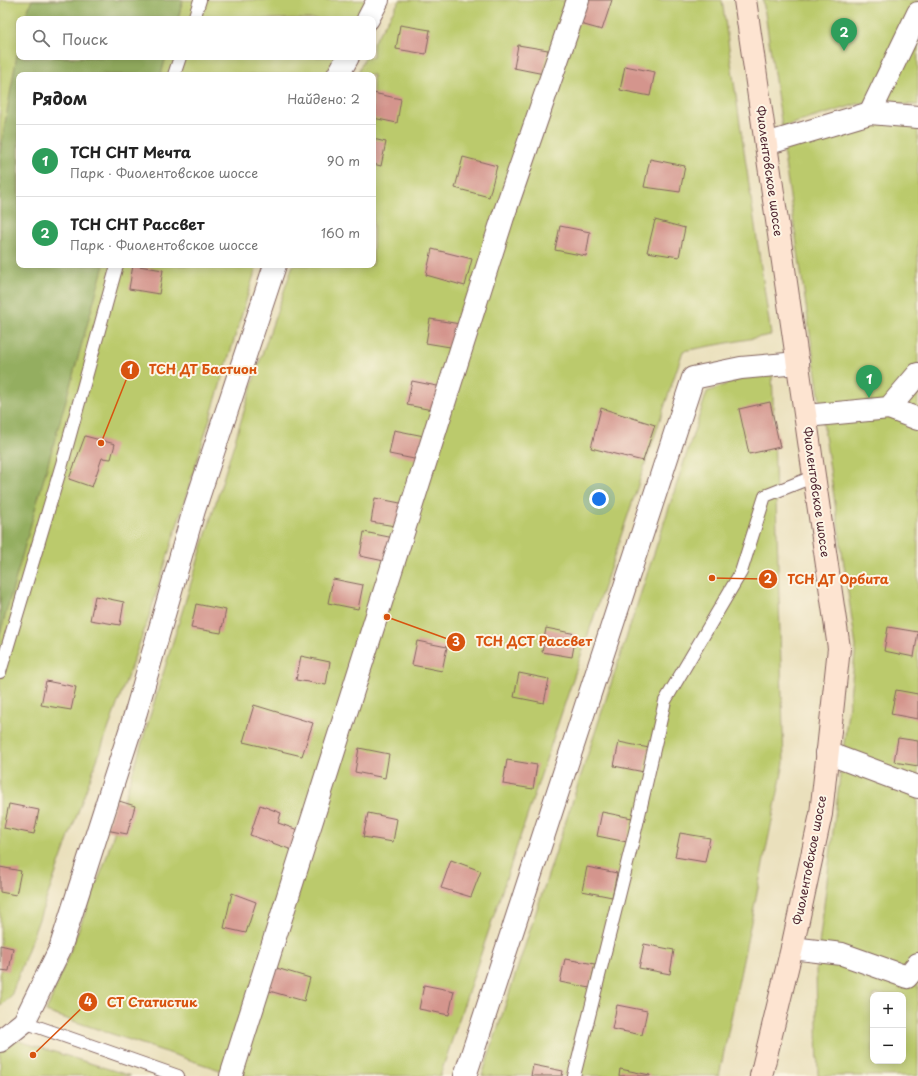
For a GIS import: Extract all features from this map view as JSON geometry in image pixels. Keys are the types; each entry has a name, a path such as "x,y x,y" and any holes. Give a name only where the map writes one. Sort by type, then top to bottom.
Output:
{"main road":[{"name":"Фиолентовское шоссе","path":"745,0 839,648 821,814 792,948 761,1076"}],"street":[{"path":"370,16 378,0"},
{"path":"231,1076 498,232 578,0"},
{"path":"870,113 918,13"},
{"path":"340,72 346,60"},
{"path":"766,144 870,113 918,117"},
{"path":"0,1041 24,1022 60,949 136,712 194,510 274,268"},
{"path":"465,1076 693,378 741,368 798,362"},
{"path":"889,408 918,374"},
{"path":"806,416 889,408 918,419"},
{"path":"827,753 918,787"},
{"path":"792,948 842,954 907,977 918,964"}],"lane":[{"path":"195,16 200,0"},
{"path":"175,72 179,60"},
{"path":"0,672 62,464 116,268"},
{"path":"574,1076 636,828 665,701 741,572 765,496 815,476"},
{"path":"24,1022 178,1076"}],"green space":[{"path":"0,0 369,0 360,16 16,16 16,60 334,60 328,72 16,72 16,268 256,268 148,620 11,996 0,1007"},
{"path":"32,0 183,0 179,16 25,16"},
{"path":"400,0 722,0 771,335 683,351 440,1076 238,1076 46,1012 104,865 257,369 292,268 376,268 376,72 358,72 364,60 376,60 376,38"},
{"path":"763,0 918,0 918,105 861,103 782,127"},
{"path":"16,60 165,60 162,72 16,72 16,268 103,268 0,634 0,152"},
{"path":"869,122 918,125 918,1076 818,1076 816,969 856,647 783,149"},
{"path":"772,366 784,763 719,1076 482,1076 707,392"},
{"path":"0,1035 131,1076 0,1076"}],"building":[{"path":"583,0 612,0 602,30 577,23"},
{"path":"400,25 430,30 426,54 396,49"},
{"path":"518,45 548,50 544,74 514,68"},
{"path":"625,66 655,72 650,96 620,90"},
{"path":"376,94 401,99 397,123 376,119"},
{"path":"376,140 386,142 381,166 376,165"},
{"path":"463,157 497,166 489,197 455,188"},
{"path":"650,159 685,166 680,192 644,187"},
{"path":"655,220 685,228 679,257 647,252"},
{"path":"560,226 590,232 586,256 555,250"},
{"path":"432,249 472,259 465,286 426,275"},
{"path":"132,268 151,268 163,270 159,294 129,289"},
{"path":"430,319 460,324 456,348 426,343"},
{"path":"412,381 442,387 437,411 407,405"},
{"path":"770,402 780,447 749,454 739,409"},
{"path":"601,408 655,425 643,461 591,448"},
{"path":"394,430 424,436 419,460 389,454"},
{"path":"85,436 115,444 111,459 102,458 92,487 69,479"},
{"path":"375,498 405,504 401,527 371,522"},
{"path":"364,532 394,538 389,562 360,556"},
{"path":"333,579 363,585 358,609 328,603"},
{"path":"95,596 124,602 120,625 90,620"},
{"path":"196,604 226,610 221,633 191,628"},
{"path":"888,627 918,632 914,657 884,651"},
{"path":"546,628 576,634 572,657 542,652"},
{"path":"417,641 447,647 442,671 412,665"},
{"path":"301,656 330,662 326,685 296,680"},
{"path":"519,673 549,679 544,703 514,697"},
{"path":"46,681 76,687 71,710 41,705"},
{"path":"896,690 918,694 918,719 891,714"},
{"path":"254,705 313,723 302,756 243,742"},
{"path":"898,738 918,741 918,766 894,762"},
{"path":"619,742 649,748 644,772 614,766"},
{"path":"359,748 389,754 385,778 355,772"},
{"path":"507,760 537,765 533,789 503,784"},
{"path":"116,800 135,806 127,834 106,830"},
{"path":"9,804 39,810 34,834 4,828"},
{"path":"260,805 281,813 278,823 301,831 295,851 250,835"},
{"path":"602,812 632,818 627,842 597,836"},
{"path":"368,813 397,819 393,842 363,837"},
{"path":"680,833 710,838 705,862 675,857"},
{"path":"451,860 481,871 471,897 441,888"},
{"path":"0,867 21,871 16,895 0,892"},
{"path":"587,867 617,873 612,897 582,891"},
{"path":"232,893 256,902 246,933 224,928"},
{"path":"644,944 674,950 670,974 639,968"},
{"path":"0,945 13,948 9,971 0,970"},
{"path":"565,959 595,964 590,988 560,982"},
{"path":"273,967 310,978 304,1001 266,990"},
{"path":"424,985 454,991 449,1015 419,1009"},
{"path":"617,1005 647,1011 642,1035 612,1029"},
{"path":"533,1065 563,1071 562,1076 531,1076"},
{"path":"620,1069 650,1075 650,1076 619,1076"}],"place":[{"name":"ТСН СНТ Рассвет","path":"844,51"},
{"name":"ТСН СНТ Мечта","path":"869,398"},
{"name":"ТСН ДТ Бастион","path":"101,443"},
{"name":"ТСН ДТ Орбита","path":"712,578"},
{"name":"ТСН ДСТ Рассвет","path":"387,617"},
{"name":"СТ Статистик","path":"33,1055"}]}
